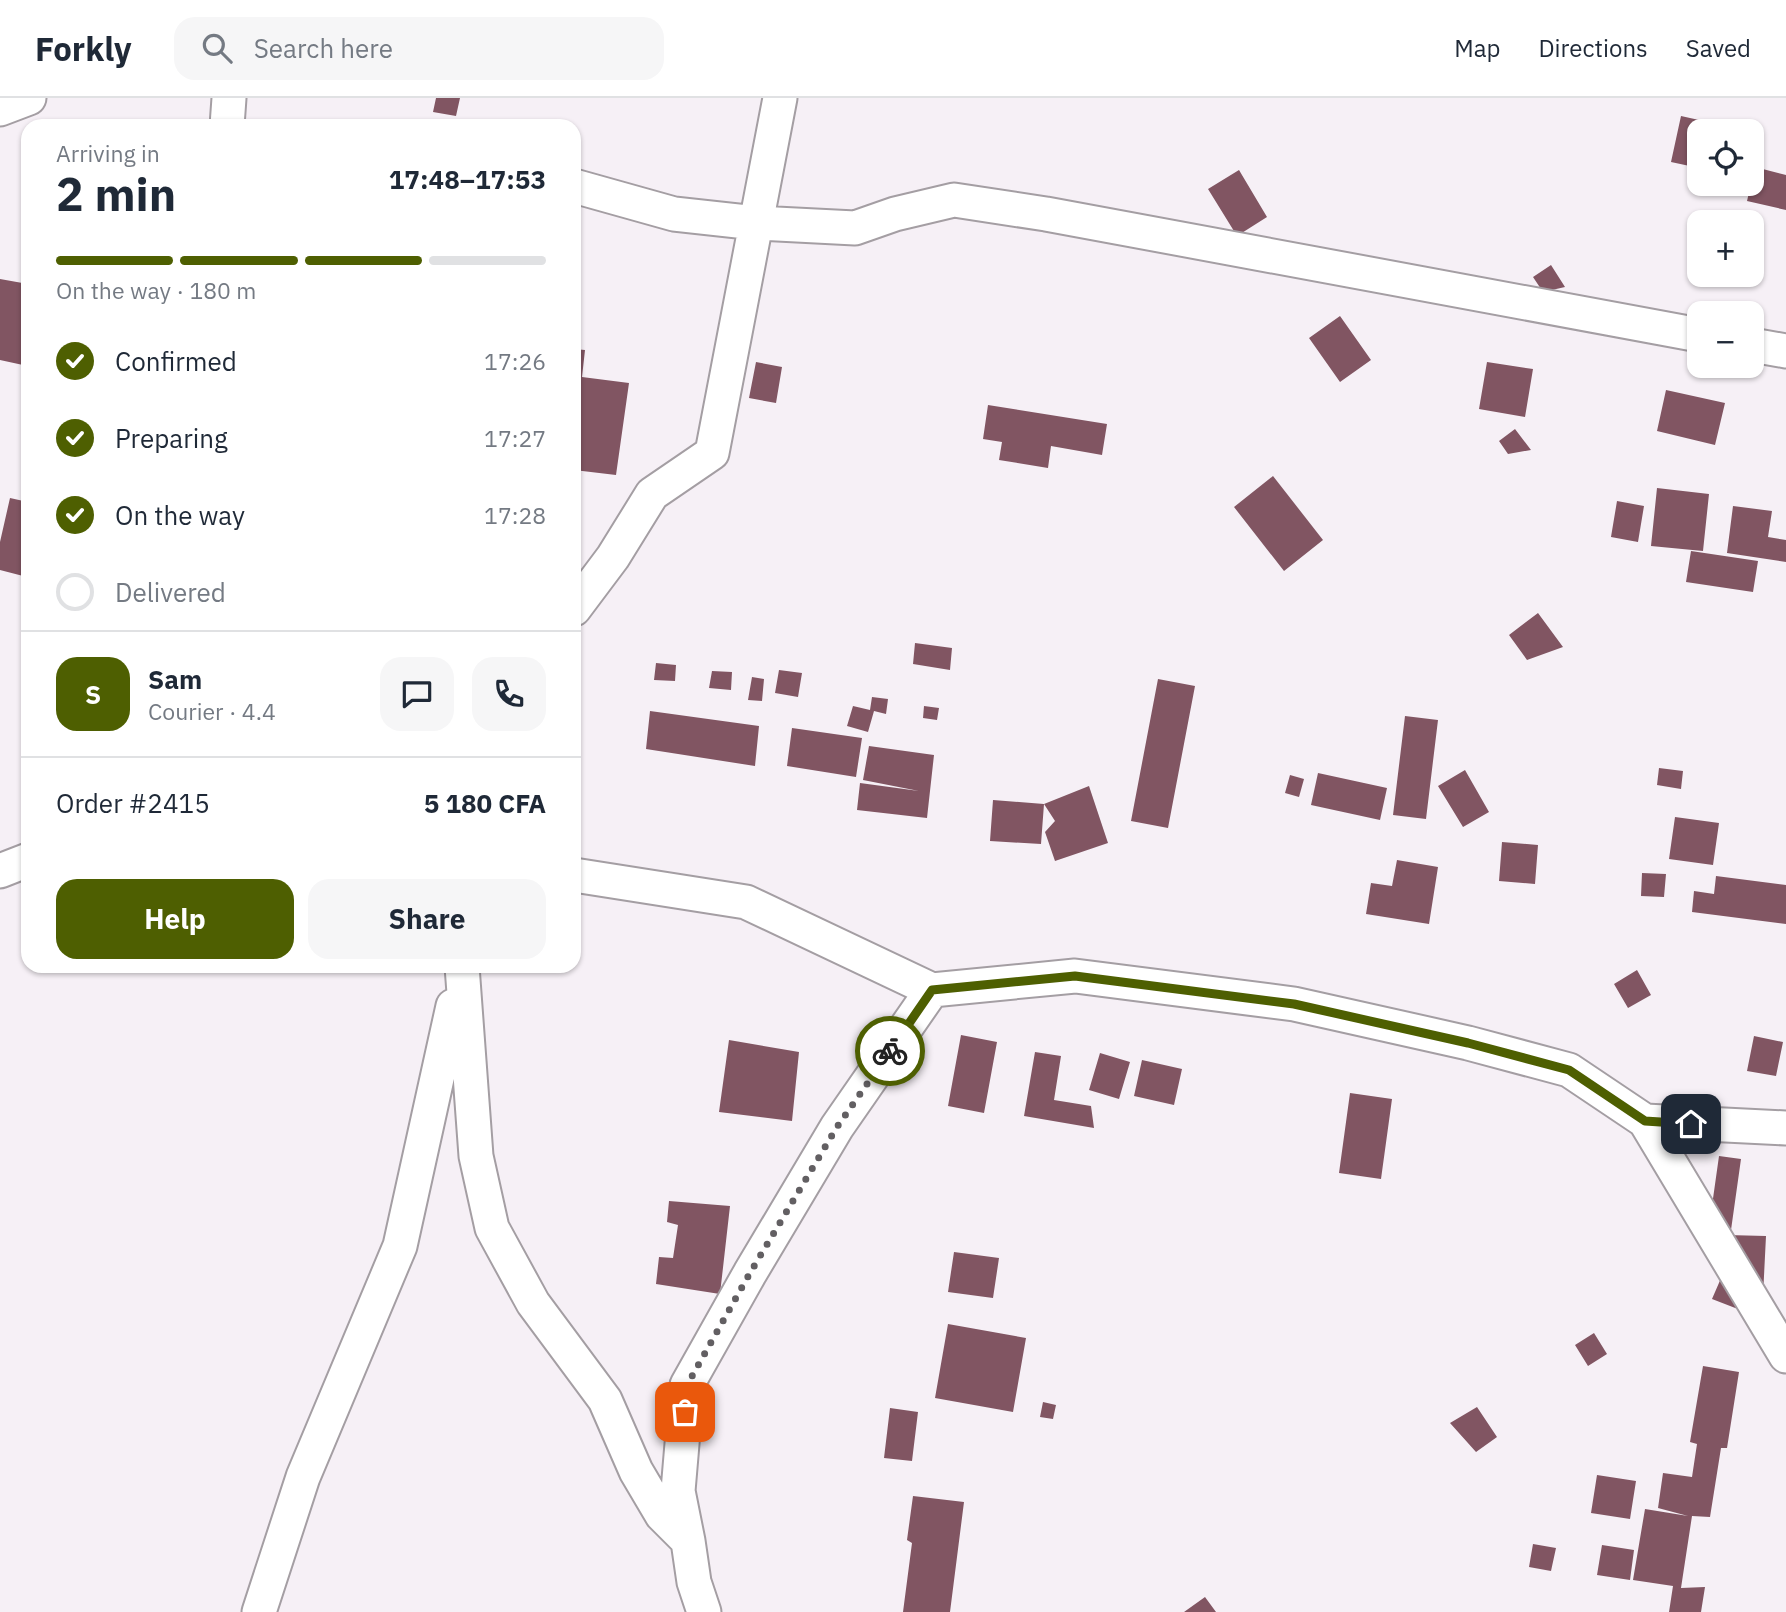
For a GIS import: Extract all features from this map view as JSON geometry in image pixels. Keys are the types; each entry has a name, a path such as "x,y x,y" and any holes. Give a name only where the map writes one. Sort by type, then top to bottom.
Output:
{"street":[{"path":"0,109 29,98"},
{"path":"228,119 229,98"},
{"path":"581,600 613,557 652,494 712,453 780,98"},
{"path":"581,188 674,214 756,223 855,228 895,214 954,200 1046,214 1687,333"},
{"path":"1764,347 1786,351"},
{"path":"0,872 21,863"},
{"path":"581,876 746,902 932,990 1075,976 1294,1004 1468,1043 1569,1070 1645,1121 1786,1356"},
{"path":"259,1612 303,1477 400,1246 461,973"},
{"path":"462,973 476,1156 492,1228 533,1303 605,1400 636,1471 662,1515 688,1541"},
{"path":"704,1612 694,1582 678,1491 687,1385 837,1127 932,990"},
{"path":"1645,1121 1786,1128"}],"building":[{"path":"436,98 460,98 456,116 433,112"},
{"path":"1681,116 1694,119 1687,119 1687,165 1671,162"},
{"path":"1764,169 1786,175 1786,210 1747,201 1748,196 1764,196"},
{"path":"1239,170 1267,217 1237,236 1208,189"},
{"path":"1551,265 1565,287 1543,292 1533,277"},
{"path":"0,279 21,283 21,365 0,360"},
{"path":"1340,316 1371,360 1340,382 1309,338"},
{"path":"581,350 585,350 582,377 629,383 616,475 581,471"},
{"path":"756,362 782,367 776,403 749,398"},
{"path":"1487,362 1533,369 1525,417 1479,409"},
{"path":"1666,390 1725,403 1715,445 1657,431"},
{"path":"988,405 1107,424 1102,455 1051,446 1048,468 999,460 1002,442 983,439"},
{"path":"1515,429 1531,450 1508,454 1499,441"},
{"path":"1273,476 1323,540 1284,571 1234,507"},
{"path":"1657,488 1709,494 1703,551 1651,546"},
{"path":"10,498 21,500 21,575 0,570 0,542"},
{"path":"1617,501 1644,506 1638,542 1611,537"},
{"path":"1733,506 1772,511 1768,537 1786,540 1786,562 1727,553"},
{"path":"1691,551 1758,561 1753,592 1686,582"},
{"path":"1538,613 1563,647 1527,660 1509,635"},
{"path":"915,643 952,648 950,670 913,664"},
{"path":"656,663 676,665 675,681 654,680"},
{"path":"779,670 802,673 798,697 775,693"},
{"path":"712,671 732,672 731,690 709,688"},
{"path":"752,677 764,679 762,701 748,700"},
{"path":"1158,679 1195,686 1168,828 1131,821"},
{"path":"872,697 888,699 886,714 874,711 868,732 847,726 853,706 870,710"},
{"path":"924,706 939,708 937,720 923,718"},
{"path":"650,711 759,726 755,766 646,749"},
{"path":"1405,716 1438,720 1426,819 1393,815"},
{"path":"792,728 862,738 856,777 787,766"},
{"path":"869,746 934,755 927,818 857,810 860,783 919,791 863,780"},
{"path":"1659,768 1683,771 1681,789 1657,785"},
{"path":"1465,770 1489,812 1463,827 1438,786"},
{"path":"1318,773 1387,788 1380,820 1311,805"},
{"path":"1290,775 1304,779 1299,797 1285,793"},
{"path":"1089,786 1108,843 1055,861 1045,832 1055,821 1044,804"},
{"path":"993,800 1044,804 1041,844 990,841"},
{"path":"1675,817 1719,823 1713,865 1669,859"},
{"path":"1502,842 1538,845 1535,884 1499,881"},
{"path":"1397,860 1438,867 1429,924 1366,914 1371,883 1392,886"},
{"path":"1642,873 1666,874 1664,897 1641,896"},
{"path":"1716,876 1786,885 1786,924 1692,912 1694,891 1714,894"},
{"path":"1637,970 1651,995 1628,1008 1614,984"},
{"path":"961,1035 997,1042 984,1113 948,1106"},
{"path":"1754,1036 1783,1042 1776,1076 1747,1071"},
{"path":"729,1040 799,1052 792,1121 719,1112"},
{"path":"1035,1052 1061,1056 1054,1100 1091,1106 1094,1128 1024,1116"},
{"path":"1100,1053 1130,1062 1119,1099 1089,1090"},
{"path":"1142,1060 1182,1069 1174,1105 1134,1096"},
{"path":"1350,1093 1392,1099 1381,1179 1339,1173"},
{"path":"1719,1156 1741,1159 1731,1230 1709,1227"},
{"path":"669,1201 730,1206 720,1294 656,1284 659,1257 673,1258 678,1225 667,1222"},
{"path":"1727,1235 1766,1236 1763,1296"},
{"path":"954,1252 999,1258 993,1298 948,1292"},
{"path":"1725,1269 1743,1311 1712,1299"},
{"path":"948,1324 1026,1338 1013,1412 935,1398"},
{"path":"1594,1333 1607,1354 1588,1366 1575,1345"},
{"path":"1703,1366 1739,1372 1727,1448 1721,1448 1710,1517 1692,1516 1681,1588 1705,1587 1701,1612 1669,1612 1673,1586 1633,1580 1645,1509 1688,1516 1658,1508 1663,1473 1692,1477 1697,1444 1690,1442"},
{"path":"1043,1402 1056,1405 1053,1419 1040,1417"},
{"path":"1477,1407 1497,1437 1476,1452 1450,1423"},
{"path":"890,1408 918,1412 912,1461 884,1458"},
{"path":"1597,1475 1636,1481 1630,1519 1591,1513"},
{"path":"913,1496 964,1502 950,1612 903,1612 912,1543 907,1540"},
{"path":"1533,1544 1556,1548 1551,1571 1529,1567"},
{"path":"1602,1545 1634,1550 1630,1580 1597,1575"},
{"path":"1205,1597 1216,1612 1184,1612"}],"way so far":[{"path":"685,1412 687,1385 750,1273 837,1127 890,1051"}],"route":[{"path":"890,1051 932,990 1075,976 1294,1004 1468,1043 1569,1070 1645,1121 1691,1124"}]}
